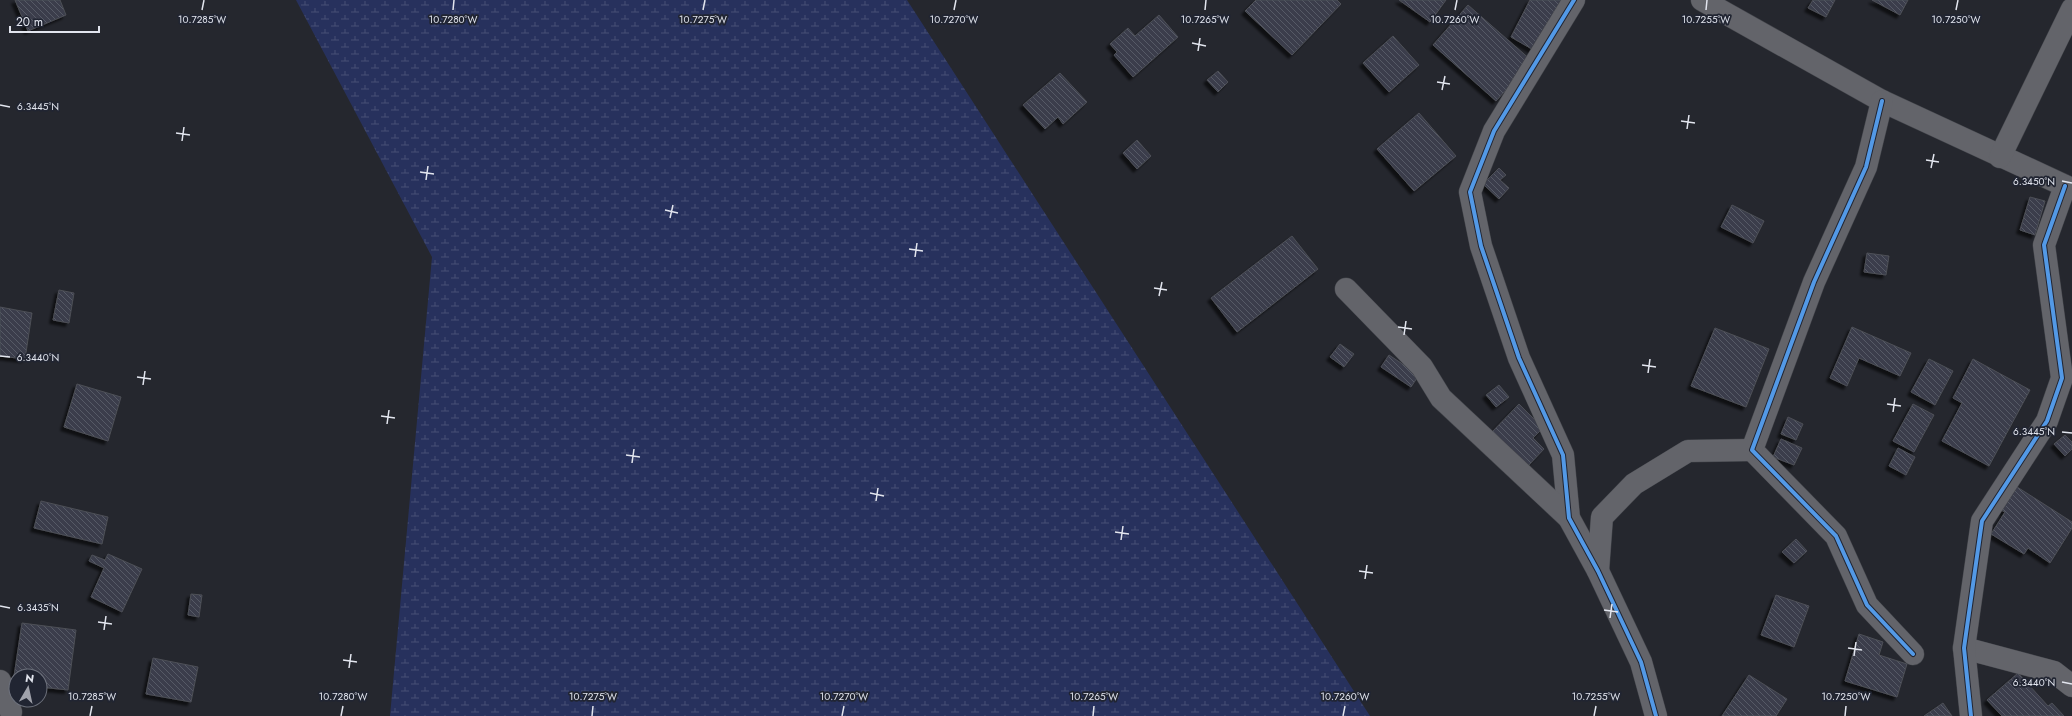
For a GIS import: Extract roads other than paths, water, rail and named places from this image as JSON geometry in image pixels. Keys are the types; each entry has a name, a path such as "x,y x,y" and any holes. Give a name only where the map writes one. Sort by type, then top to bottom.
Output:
{"street":[{"path":"1569,518 1563,455 1519,358 1481,246 1470,192 1494,131 1574,0"},
{"path":"1702,0 1882,101 2000,157 2069,187 2044,246 2062,378 2047,421 1982,521 1964,648 1971,716"},
{"path":"2000,157 2072,9"},
{"path":"1752,450 1814,282 1866,167 1882,101"},
{"path":"1346,289 1422,367 1441,398 1569,518 1598,571 1641,662 1656,716"},
{"path":"1598,571 1602,517 1634,484 1688,451 1752,450 1836,536 1867,605 1912,654"},
{"path":"1964,648 2054,672 2072,686"},
{"path":"0,681 12,712"}]}
